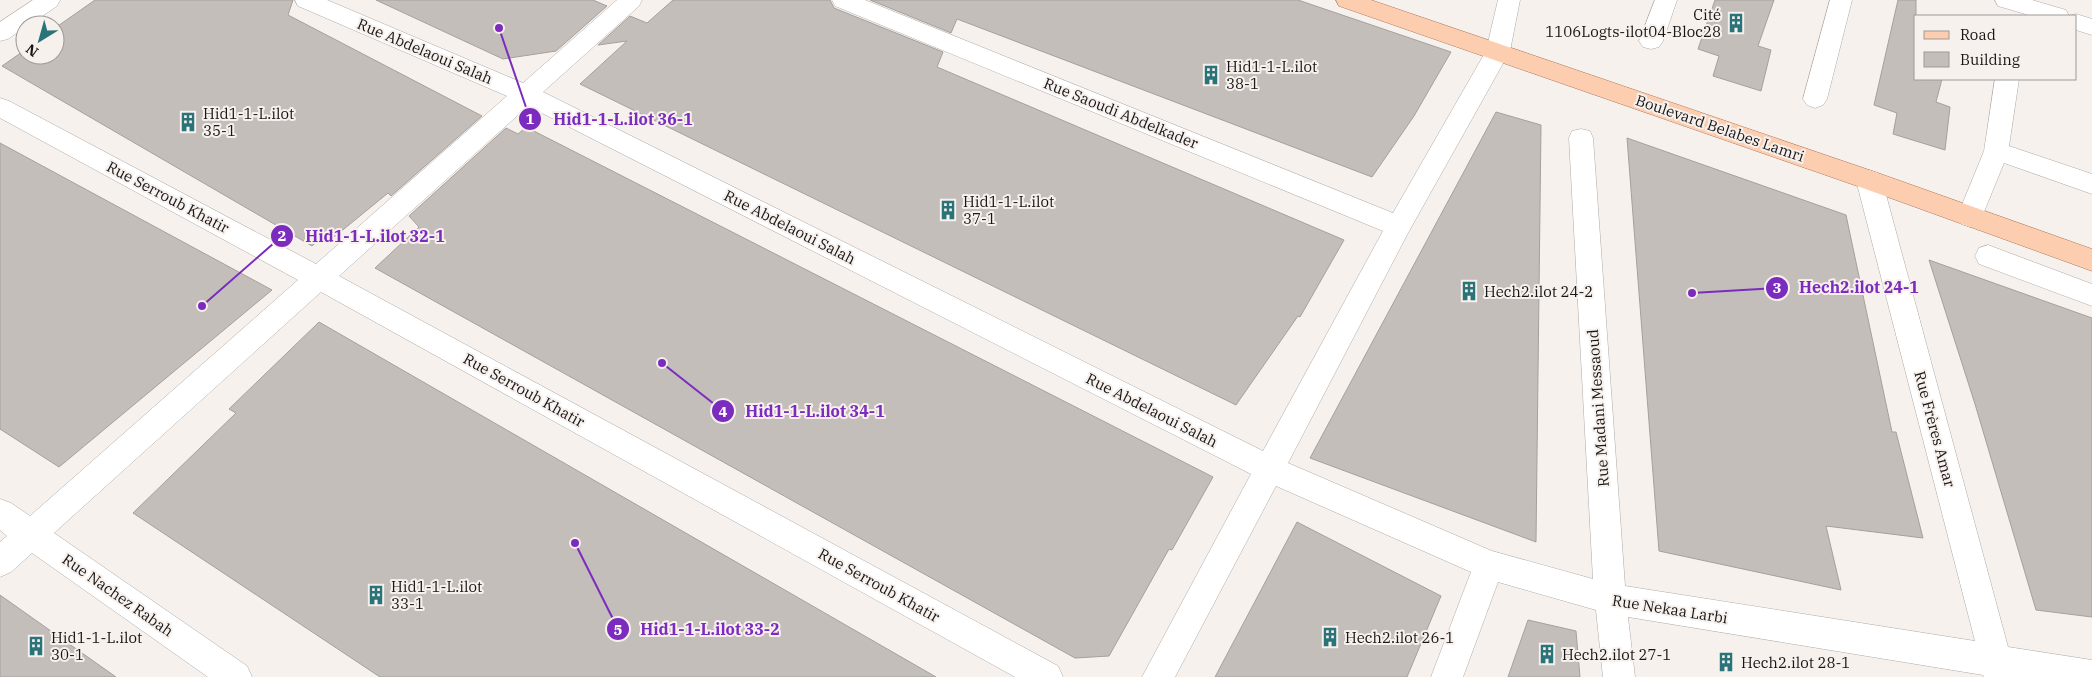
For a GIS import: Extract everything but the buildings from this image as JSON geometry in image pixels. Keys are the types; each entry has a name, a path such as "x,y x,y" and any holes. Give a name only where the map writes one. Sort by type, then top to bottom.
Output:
{"main road":[{"name":"Boulevard Belabes Lamri","path":"1347,0 1869,180 2092,260"}],"street":[{"path":"0,33 49,0"},
{"name":"Rue Abdelaoui Salah","path":"306,0 526,94 1268,468"},
{"path":"0,562 631,0"},
{"name":"Rue Saoudi Abdelkader","path":"843,0 1399,226"},
{"path":"1158,677 1399,226 1498,51 1509,0"},
{"path":"1651,41 1666,0"},
{"path":"1815,99 1841,0"},
{"path":"2014,7 2053,15"},
{"path":"2077,22 2092,27"},
{"path":"1970,217 1996,151 2007,80"},
{"name":"Rue Serroub Khatir","path":"0,107 319,278 1047,677"},
{"name":"Rue Madani Messaoud","path":"1581,138 1610,599 1619,677"},
{"path":"1996,151 2092,184"},
{"name":"Rue Frères Amar","path":"1869,180 1998,669"},
{"path":"1988,256 2092,295"},
{"name":"Rue Nekaa Larbi","path":"1268,468 1488,565 1610,599 1998,669 2092,676"},
{"name":"Rue Nachez Rabah","path":"0,513 236,677"},
{"path":"1447,677 1488,565"}],"place":[{"name":"Cité 1106Logts-ilot04-Bloc28","path":"1736,23"},
{"name":"Hid1-1-L.ilot 36-1","path":"499,28"},
{"name":"Hid1-1-L.ilot 38-1","path":"1211,75"},
{"name":"Hid1-1-L.ilot 35-1","path":"188,122"},
{"name":"Hid1-1-L.ilot 37-1","path":"948,210"},
{"name":"Hech2.ilot 24-2","path":"1469,291"},
{"name":"Hech2.ilot 24-1","path":"1692,293"},
{"name":"Hid1-1-L.ilot 32-1","path":"202,306"},
{"name":"Hid1-1-L.ilot 34-1","path":"662,363"},
{"name":"Hid1-1-L.ilot 33-2","path":"575,543"},
{"name":"Hid1-1-L.ilot 33-1","path":"376,595"},
{"name":"Hech2.ilot 26-1","path":"1330,637"},
{"name":"Hid1-1-L.ilot 30-1","path":"36,646"},
{"name":"Hech2.ilot 27-1","path":"1547,654"},
{"name":"Hech2.ilot 28-1","path":"1726,662"}]}
